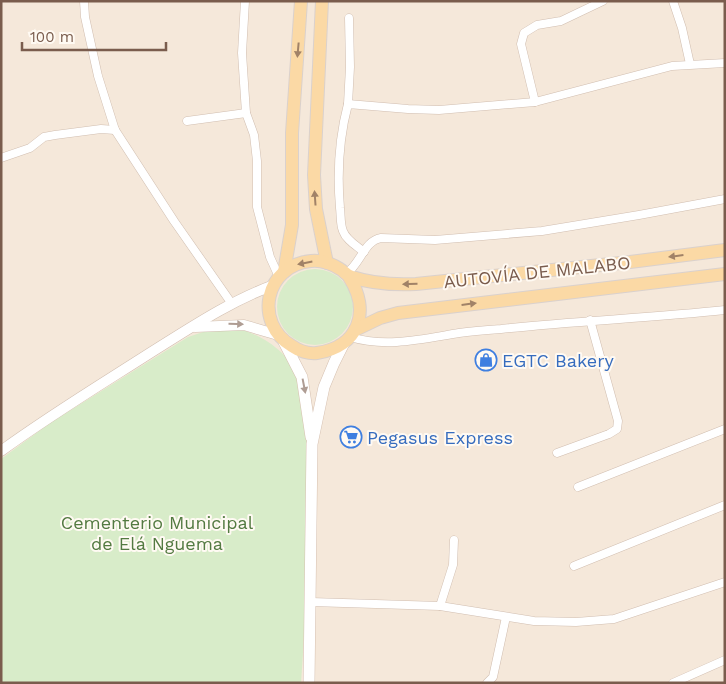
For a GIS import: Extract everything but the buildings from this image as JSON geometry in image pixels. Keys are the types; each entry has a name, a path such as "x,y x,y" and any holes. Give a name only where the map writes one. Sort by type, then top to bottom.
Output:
{"main road":[{"path":"301,1 292,133 292,226 279,278 269,298 268,311 272,324 302,377 312,444 309,683"},
{"path":"322,1 314,175 316,209 327,263"},
{"name":"AUTOVÍA DE MALABO","path":"348,275 388,285 416,284 630,262 725,250"},
{"path":"279,278 297,264 312,261 327,263 341,269 348,275 357,289 361,303 360,317 334,363 324,387 312,444"},
{"name":"AUTOVÍA DE MALABO","path":"350,337 380,318 398,313 725,274"},
{"path":"281,339 298,350 314,353 330,351 350,337"}],"street":[{"path":"84,1 85,17 98,76 115,130 174,221 232,304"},
{"path":"1,452 95,388 192,327 279,278 270,256 256,207 257,161 254,135 246,113 242,53 245,1"},
{"path":"535,102 521,44 524,33 537,25 562,21 603,1"},
{"path":"673,1 682,28 690,64"},
{"path":"349,18 350,68 348,104 340,148 339,188 344,234 364,252"},
{"path":"348,104 408,110 440,110 535,102 672,66 725,63"},
{"path":"187,121 246,113"},
{"path":"1,158 30,148 44,137 55,134 115,130"},
{"path":"348,275 373,239 435,240 542,232 725,199"},
{"path":"350,337 365,342 407,342 462,333 590,320 660,317 725,310"},
{"path":"557,453 610,434 617,429 618,421 590,320"},
{"path":"192,327 244,324 281,339"},
{"path":"578,487 725,429"},
{"path":"574,566 725,504"},
{"path":"440,606 453,565 454,540"},
{"path":"311,602 440,606 506,617 576,622 614,619 725,582"},
{"path":"487,683 493,678 506,617"},
{"path":"673,683 725,660"}],"shaded area":[{"path":"1,1 725,1 725,683 1,683"}],"green space":[{"path":"315,269 329,272 342,280 350,293 353,307 350,321 342,334 329,342 315,345 301,342 288,334 280,321 277,307 280,293 288,280 301,272"},
{"name":"Cementerio Municipal de Elá Nguema","path":"239,329 258,336 276,347 296,371 304,393 308,453 305,613 301,683 1,683 1,459 50,423 188,337 206,331"}],"place":[{"name":"EGTC Bakery","path":"486,360"},
{"name":"Pegasus Express","path":"351,437"}]}
